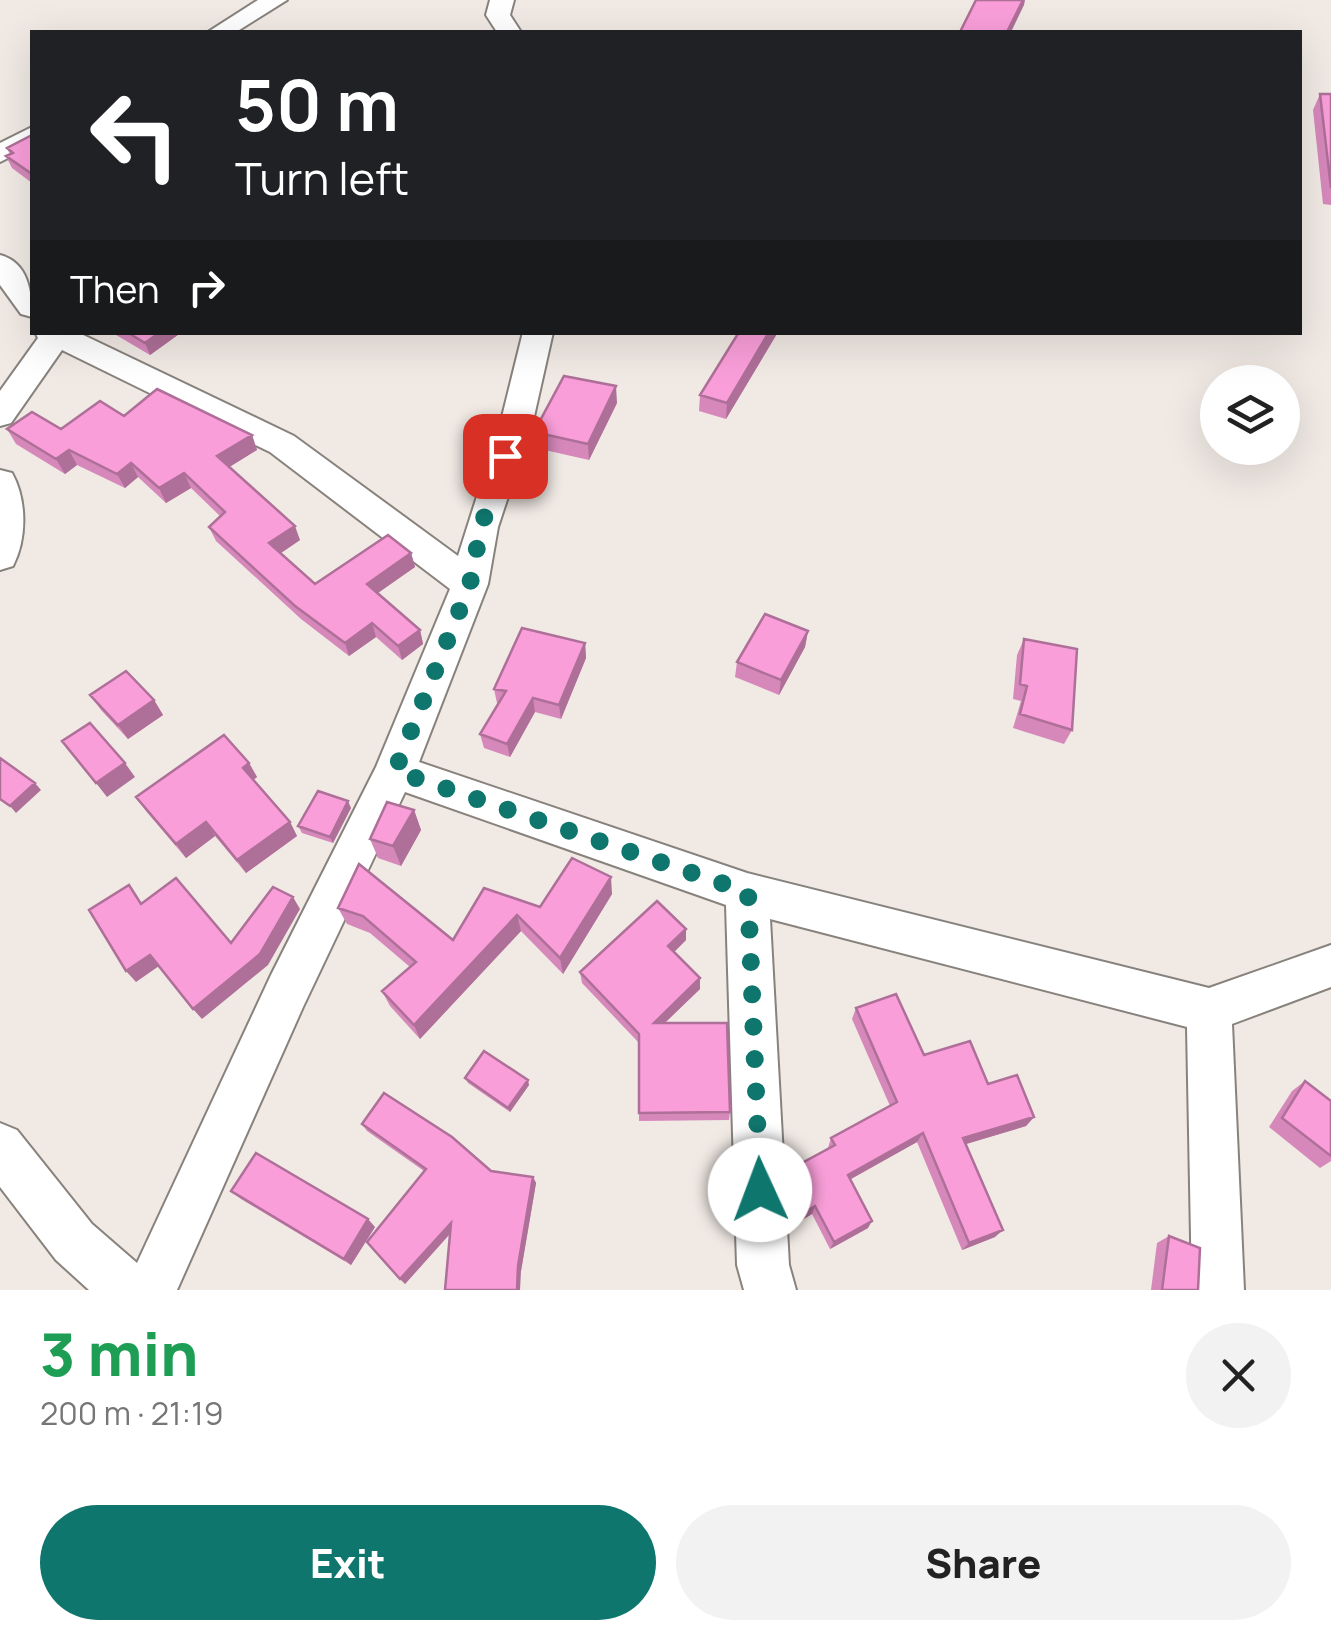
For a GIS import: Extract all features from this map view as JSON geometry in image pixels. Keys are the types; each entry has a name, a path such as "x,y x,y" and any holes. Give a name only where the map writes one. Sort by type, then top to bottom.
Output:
{"street":[{"path":"223,30 275,0"},
{"path":"502,0 498,16 508,30"},
{"path":"0,154 30,135"},
{"path":"0,264 30,305"},
{"path":"0,415 52,335 282,444 470,584"},
{"path":"152,1290 287,990 395,771 470,584 481,527 517,420 537,335"},
{"path":"0,482 7,505 0,556"},
{"path":"395,771 748,892 1208,1010 1331,966"},
{"path":"748,892 763,1265 770,1290"},
{"path":"1208,1010 1218,1290"},
{"path":"0,1147 74,1242 128,1290"}],"building":[{"path":"976,0 1023,0 1008,30 961,30"},
{"path":"1320,94 1331,94 1331,188"},
{"path":"30,136 30,173 6,156 13,153 7,148"},
{"path":"132,335 156,335 145,343"},
{"path":"737,335 767,335 727,403 700,395"},
{"path":"564,376 616,386 588,444 534,432"},
{"path":"157,389 252,435 217,456 295,526 269,543 315,584 388,535 411,553 367,584 420,630 398,646 372,623 345,643 295,606 209,527 225,512 184,473 159,488 131,463 117,474 69,450 56,459 7,429 32,412 61,429 100,401 124,416"},
{"path":"765,614 808,631 781,680 737,662"},
{"path":"522,628 585,643 559,705 533,698 507,744 480,734 506,691 494,689"},
{"path":"1024,639 1077,649 1072,730 1020,714 1027,686 1020,684"},
{"path":"126,671 154,700 118,725 90,695"},
{"path":"90,723 125,763 96,783 62,741"},
{"path":"224,735 249,763 243,768 290,822 237,860 206,822 176,844 136,797"},
{"path":"0,758 35,783 10,806 0,799"},
{"path":"318,791 348,801 330,837 298,826"},
{"path":"387,802 414,810 393,846 370,839"},
{"path":"572,858 611,877 560,958 517,915 414,1025 382,991 416,962 363,916 338,908 359,864 453,940 484,888 540,907"},
{"path":"176,878 231,943 273,887 293,897 260,954 193,1009 150,955 126,971 89,910 129,885 141,904"},
{"path":"657,901 686,929 668,946 700,978 654,1023 727,1023 730,1112 639,1113 639,1034 580,972"},
{"path":"896,994 924,1055 970,1041 988,1084 1017,1075 1034,1117 963,1138 1003,1230 969,1243 923,1133 848,1175 872,1221 834,1242 815,1206 796,1217 791,1169 835,1145 831,1138 897,1102 856,1008"},
{"path":"484,1051 528,1080 508,1108 465,1078"},
{"path":"1305,1081 1331,1101 1331,1156 1282,1118"},
{"path":"384,1093 452,1137 491,1171 533,1177 517,1290 445,1290 451,1223 400,1279 367,1242 426,1169 362,1124"},
{"path":"256,1153 368,1219 344,1259 231,1191"},
{"path":"1169,1236 1200,1248 1198,1290 1162,1290"}],"route":[{"path":"505,456 481,527 470,584 395,771 748,892 760,1190"}]}
